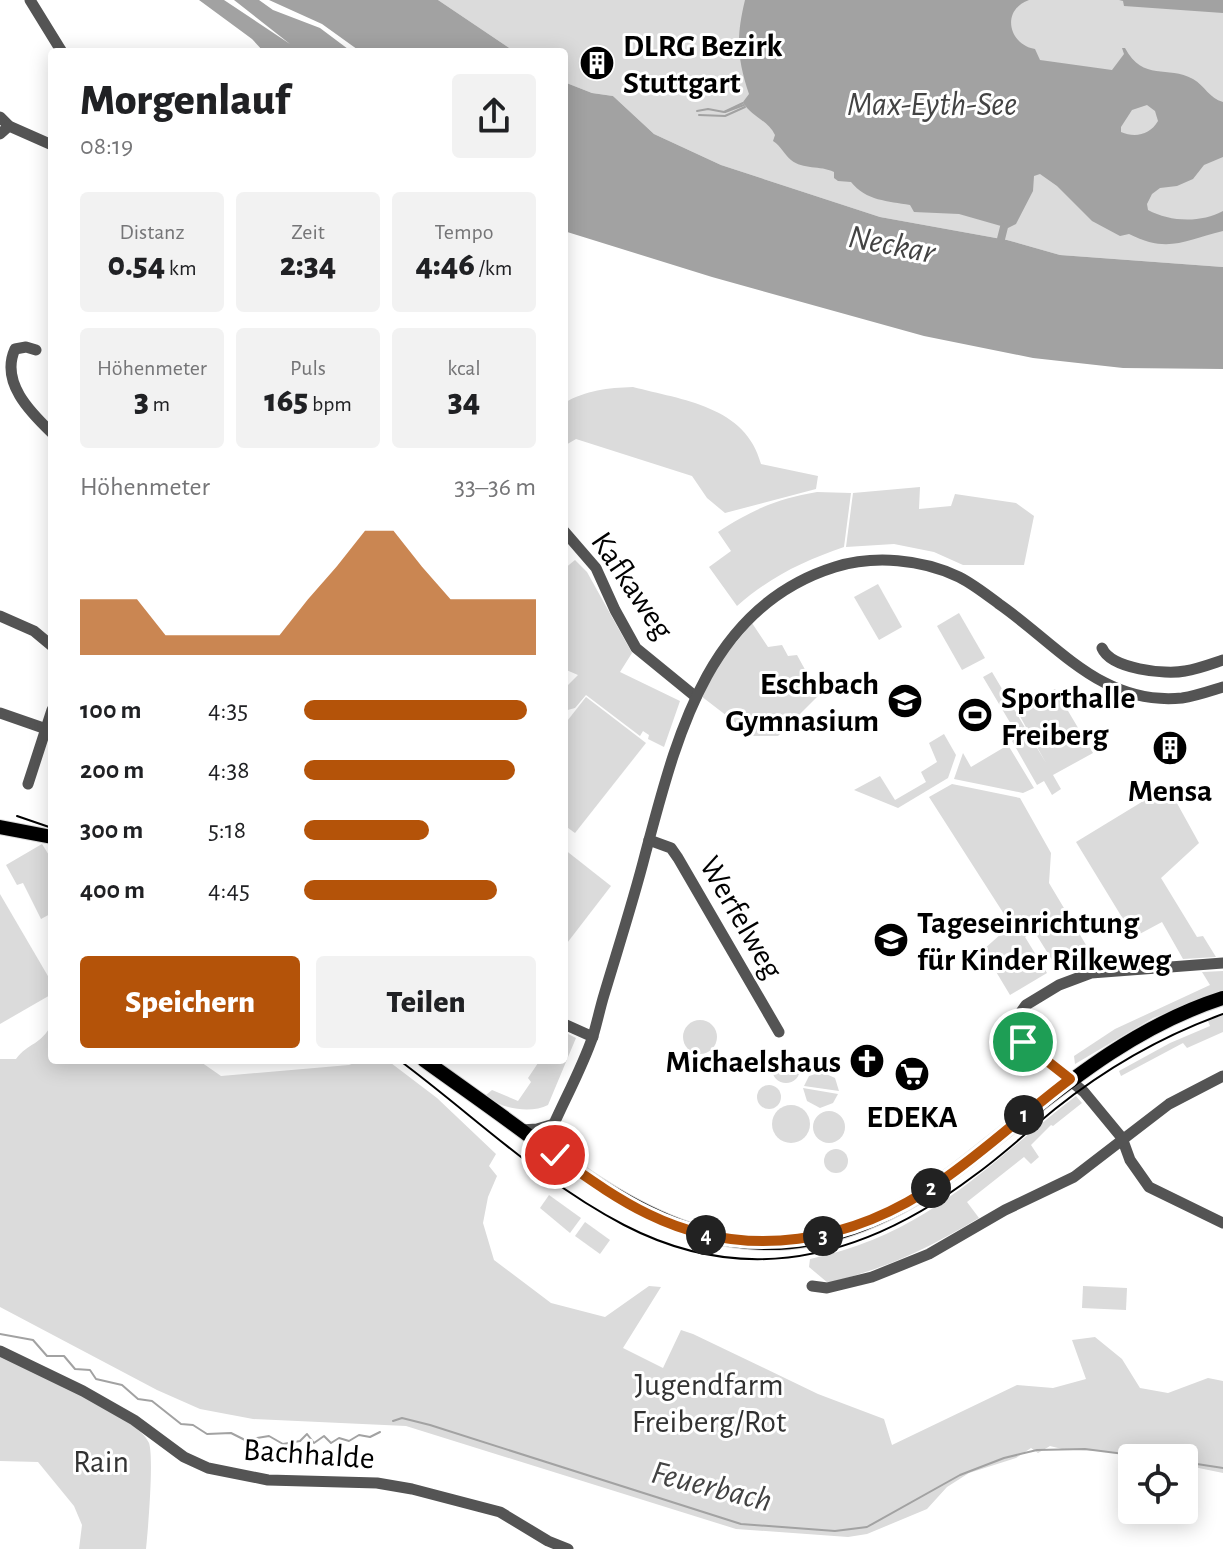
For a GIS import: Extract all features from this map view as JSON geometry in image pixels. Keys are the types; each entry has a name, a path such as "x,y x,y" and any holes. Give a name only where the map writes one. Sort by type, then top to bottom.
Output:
{"main road":[{"path":"0,827 48,836"},
{"path":"430,1064 618,1198 667,1223 732,1240 791,1241 853,1227 906,1203 941,1181 1070,1079 1158,1024 1223,998"}],"street":[{"path":"30,0 60,48"},
{"path":"3,126 48,143"},
{"path":"36,350 26,347 15,349 7,359 6,378 18,399 48,429"},
{"name":"Kafkaweg","path":"568,536 596,568 636,648 694,701"},
{"path":"544,1147 593,1037 649,840 694,701 709,669 763,604 787,586 823,570 869,560 894,560 959,577 1001,605 1083,672 1120,691 1158,699 1185,698 1223,687"},
{"path":"0,616 34,631 48,643"},
{"path":"1102,648 1105,655 1123,664 1153,671 1182,672 1223,660"},
{"path":"0,713 48,729"},
{"path":"28,784 48,735"},
{"name":"Werfelweg","path":"649,840 671,848 678,858 779,1032"},
{"path":"1223,963 1091,973 1059,985 1026,1005 1016,1019 1015,1034 1070,1079 1122,1138 1130,1160 1149,1187 1223,1223"},
{"path":"568,1026 593,1037"},
{"path":"812,1286 827,1288 872,1277 929,1254 1005,1210 1074,1177 1169,1104 1223,1076"},
{"path":"521,1130 554,1124"},
{"name":"Bachhalde","path":"0,1351 83,1391 134,1420 184,1457 208,1468 268,1480 377,1483 412,1489 500,1512 548,1541 568,1549"}],"green space":[{"path":"438,0 1223,0 1223,267 1060,255 1007,240 880,217 721,165 654,134 613,96 592,93 568,84 568,48 509,48"},
{"path":"633,387 710,409 742,429 761,464 818,476 816,489 725,513 707,498 692,476 576,439 568,444 568,401 597,390"},
{"path":"920,487 919,509 951,506 955,494 1016,503 1034,516 1024,565 963,565 934,552 894,544 846,547 853,493"},
{"path":"817,492 851,493 844,547 788,571 737,606 709,567 731,551 718,532 765,506"},
{"path":"575,560 587,572 632,653 620,672 680,701 664,747 648,739 649,735 643,731 640,736 586,695 575,708 568,710 568,685 578,675 568,671 568,566"},
{"path":"878,584 902,627 879,640 854,597"},
{"path":"959,613 985,658 962,670 937,626"},
{"path":"752,623 768,647 782,645 788,656 797,655 819,695 778,736 753,736 701,696 713,670"},
{"path":"992,672 1046,763 1017,711 1055,689 1093,753 1053,775 1061,789 1052,795 1044,781 1037,785 1012,741 1018,736 983,677"},
{"path":"586,697 646,743 575,833 568,828 568,720"},
{"path":"944,734 956,755 948,778 898,808 854,790 880,776 895,800 926,782 921,772 937,762 929,743"},
{"path":"1008,745 1034,788 1023,793 954,779 963,753 971,767"},
{"path":"952,784 1020,798 1051,853 1049,883 1101,970 1057,968 1034,931 1025,937 1047,973 1010,995 983,950 1011,925 929,797"},
{"path":"1173,796 1199,843 1161,878 1197,937 1203,936 1216,957 1183,959 1162,922 1134,937 1076,842 1145,800"},
{"path":"42,844 48,854 48,915 41,919 23,883 17,885 6,865"},
{"path":"568,852 611,886 568,942"},
{"path":"0,894 48,976 48,996 0,1024"},
{"path":"1223,971 1223,991 1153,1018 1075,1064 1074,1056 1115,1029 1210,985 1202,972"},
{"path":"1223,1015 1223,1032 1187,1048 1183,1043 1121,1076 1119,1071 1170,1043 1210,1026 1208,1021"},
{"path":"700,1020 712,1025 717,1037 712,1049 700,1054 688,1049 683,1037 688,1025"},
{"name":"Jugendfarm Freiberg/Rot","path":"48,1029 48,1064 204,1064 221,1076 352,1064 392,1064 437,1098 496,1154 489,1166 497,1176 488,1197 483,1223 494,1260 551,1303 605,1317 649,1286 661,1287 623,1348 663,1368 681,1330 693,1334 818,1394 884,1419 892,1445 1017,1385 1053,1388 1086,1379 1072,1340 1095,1337 1122,1359 1140,1388 1168,1393 1208,1378 1223,1381 1223,1473 1198,1468 1198,1444 1118,1444 1118,1452 1050,1446 1038,1453 1031,1448 1016,1458 969,1473 947,1487 927,1509 867,1534 848,1537 736,1529 406,1426 253,1419 200,1409 157,1390 0,1307 0,1059 16,1059"},
{"path":"568,1034 576,1038 568,1057"},
{"path":"786,1055 796,1059 800,1069 796,1079 786,1083 776,1079 772,1069 776,1059"},
{"path":"537,1064 565,1064 548,1105 541,1108 516,1109 499,1104 486,1095 492,1090 518,1101 531,1082 528,1078"},
{"path":"822,1072 835,1078 839,1091 804,1086 809,1076"},
{"path":"769,1085 777,1089 781,1097 777,1105 769,1109 761,1105 757,1097 761,1089"},
{"path":"803,1088 838,1094 833,1103 820,1108 807,1101"},
{"path":"1076,1096 1082,1103 1051,1125 1031,1145 1039,1157 1031,1164 1024,1157 967,1202 979,1218 906,1256 850,1277 828,1283 809,1267 810,1259 852,1248 922,1215 983,1172"},
{"path":"791,1105 804,1111 810,1124 804,1137 791,1143 778,1137 772,1124 778,1111"},
{"path":"829,1111 840,1116 845,1127 840,1138 829,1143 818,1138 813,1127 818,1116"},
{"path":"836,1149 847,1156 848,1161 841,1172 836,1173 825,1166 824,1161 831,1150"},
{"path":"549,1195 581,1218 570,1233 540,1208"},
{"path":"585,1222 610,1240 600,1254 575,1236"},
{"path":"1083,1286 1127,1288 1126,1310 1082,1308"},
{"name":"Rain","path":"0,1356 105,1408 141,1432 149,1443 151,1463 146,1549 79,1549 82,1525 74,1506 38,1462 0,1461"}],"water":[{"path":"199,0 224,0 290,44 234,0 259,0 273,10 320,28 347,48 260,48"},
{"path":"269,0 438,0 509,48 355,48 322,24"},
{"name":"Max-Eyth-See","path":"745,0 1029,0 1014,11 1011,26 1019,41 1035,49 1040,60 1112,70 1124,54 1122,48 1125,48 1140,65 1193,79 1223,102 1223,157 1204,165 1193,179 1177,186 1160,188 1152,194 1147,204 1148,210 1176,219 1205,218 1223,211 1223,231 1166,244 1129,234 1120,236 1092,221 1057,186 1040,174 1034,176 1033,191 1016,224 1008,228 959,214 914,212 910,205 878,199 863,193 851,182 838,181 834,178 834,172 796,163 773,141 775,135 772,130 743,102 749,94 739,47","holes":["1147,105 1155,111 1158,121 1146,132 1137,135 1121,132 1132,110"]},
{"path":"1119,0 1223,0 1223,13 1124,6 1123,1"},
{"name":"Neckar","path":"568,84 592,93 613,96 654,134 721,165 880,217 1007,240 1060,255 1223,267 1223,369 1123,368 1033,358 924,336 712,277 568,232"}],"waterway":[{"path":"697,111 708,109 724,112 743,103"},
{"path":"725,112 744,105"},
{"path":"699,115 725,116 745,107"},
{"path":"1001,239 1004,227"},
{"name":"Feuerbach","path":"0,1334 33,1340 47,1356 64,1356 75,1369 90,1370 96,1379 122,1385 138,1399 152,1401 181,1424 193,1425 207,1434 231,1433 245,1440 269,1436 283,1444 300,1441 307,1434 314,1443 324,1436 331,1443 339,1438 349,1441 359,1435 370,1437 380,1432"},
{"name":"Feuerbach","path":"393,1421 402,1418 430,1425 741,1524 835,1531 867,1527 960,1475 1004,1458 1037,1450 1085,1449 1118,1453"},
{"name":"Feuerbach","path":"1198,1464 1223,1468"}],"tram line":[{"path":"17,816 48,827"},
{"path":"404,1064 564,1189 624,1225 671,1245 717,1256 762,1259 806,1255 850,1244 893,1226 975,1175 1055,1109 1114,1067 1178,1032 1223,1014"}],"place":[{"name":"DLRG Bezirk Stuttgart","path":"597,63"},
{"name":"Eschbach Gymnasium","path":"905,701"},
{"name":"Sporthalle Freiberg","path":"975,715"},
{"name":"Mensa","path":"1170,748"},
{"name":"Tageseinrichtung für Kinder Rilkeweg","path":"891,940"},
{"name":"Michaelshaus","path":"867,1061"},
{"name":"EDEKA","path":"912,1074"}],"route":[{"path":"555,1155 633,1207 686,1230 732,1240 769,1242 837,1232 888,1213 941,1181 1070,1079 1023,1042"}]}
